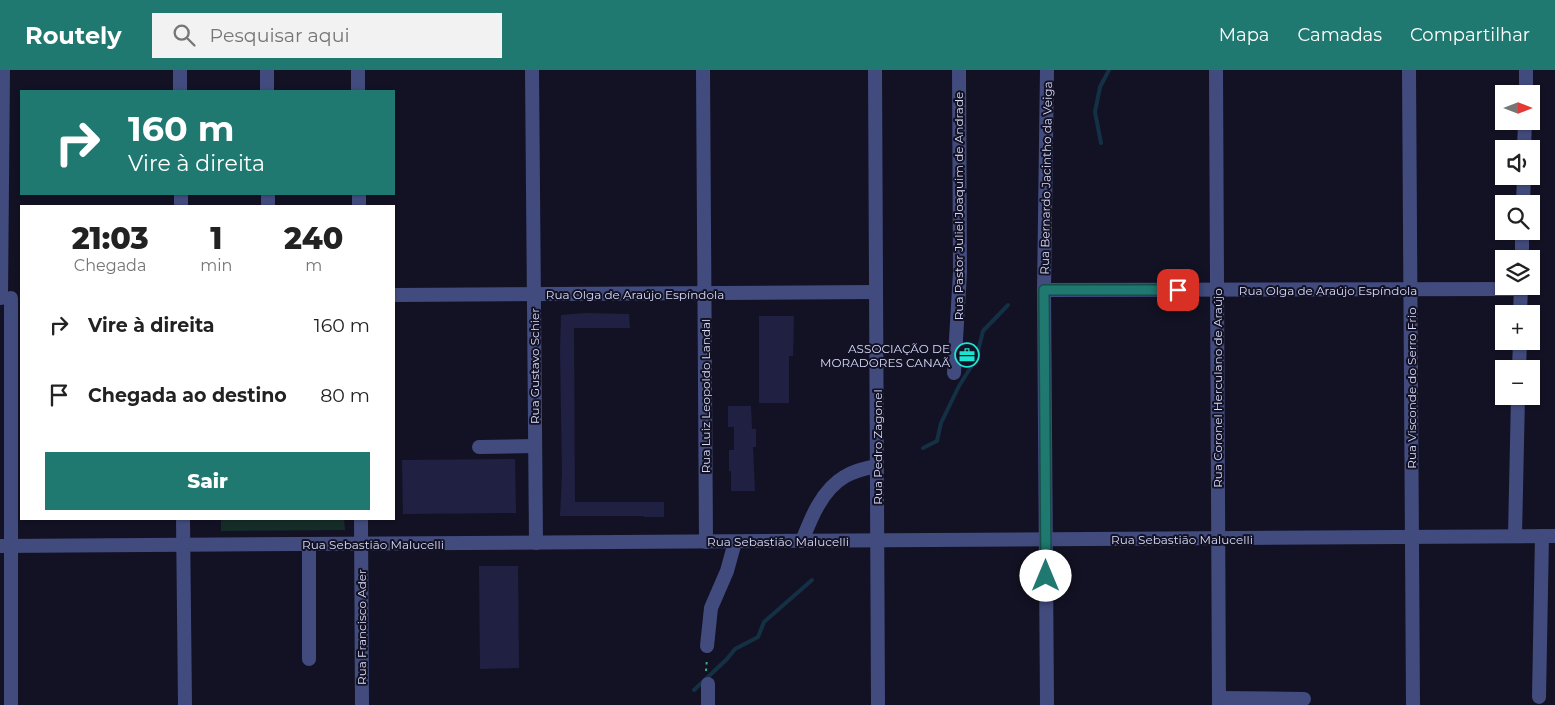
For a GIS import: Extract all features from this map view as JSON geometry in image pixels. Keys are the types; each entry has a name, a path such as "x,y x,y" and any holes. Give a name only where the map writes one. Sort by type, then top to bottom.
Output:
{"street":[{"path":"3,70 1,206 8,298 6,546 11,705"},
{"path":"180,70 180,90"},
{"path":"267,70 267,90"},
{"path":"358,70 358,90"},
{"name":"Rua Gustavo Schier","path":"532,70 536,543"},
{"name":"Rua Luiz Leopoldo Landal","path":"703,70 706,542"},
{"name":"Rua Pedro Zagonel","path":"876,70 878,705"},
{"name":"Rua Pastor Juliel Joaquim de Andrade","path":"954,373 960,272 959,70"},
{"name":"Rua Bernardo Jacintho da Veiga","path":"1047,70 1044,290 1047,705"},
{"name":"Rua Coronel Herculano de Araújo","path":"1216,70 1219,702"},
{"name":"Rua Visconde do Serro Frio","path":"1409,70 1412,705"},
{"path":"1526,70 1526,85"},
{"name":"Rua Olga de Araújo Espíndola","path":"1044,290 1495,287"},
{"name":"Rua Olga de Araújo Espíndola","path":"395,296 876,292"},
{"path":"1515,536 1518,405"},
{"path":"479,446 535,446"},
{"path":"802,541 808,524 826,494 844,477 859,470 877,466"},
{"path":"183,520 185,705"},
{"name":"Rua Francisco Ader","path":"360,520 362,705"},
{"path":"1539,697 1548,536"},
{"name":"Rua Sebastião Malucelli","path":"6,546 1548,536"},
{"path":"707,646 711,608 727,571 735,542"},
{"path":"309,544 309,658"},
{"path":"707,680 708,705"},
{"path":"1219,702 1304,699"}],"path":[{"path":"707,646 707,680"}],"green space":[{"path":"221,520 344,520 345,530 221,531"}],"building":[{"path":"585,313 629,314 630,328 574,328 575,502 664,502 664,517 560,516 562,474 561,315"},
{"path":"759,316 794,316 793,356 789,356 789,403 759,403"},
{"name":"ASSOCIAÇÃO DE MORADORES CANAÃ","path":"964,349 975,351 973,360 964,359"},
{"path":"728,406 751,406 752,429 756,429 756,447 753,447 755,491 731,491 729,450 734,450 734,427 728,427"},
{"path":"515,459 516,513 403,514 402,460"},
{"path":"479,566 518,566 519,668 480,669"}],"waterway":[{"path":"1101,143 1095,112 1100,87 1109,70"},
{"path":"923,448 937,441 941,423 959,386 976,359 983,331 1008,305"},
{"path":"694,690 735,649 758,637 764,622 812,580"}],"place":[{"name":"ASSOCIAÇÃO DE MORADORES CANAÃ","path":"967,355"}],"route":[{"path":"1046,576 1044,290 1178,290"}]}
